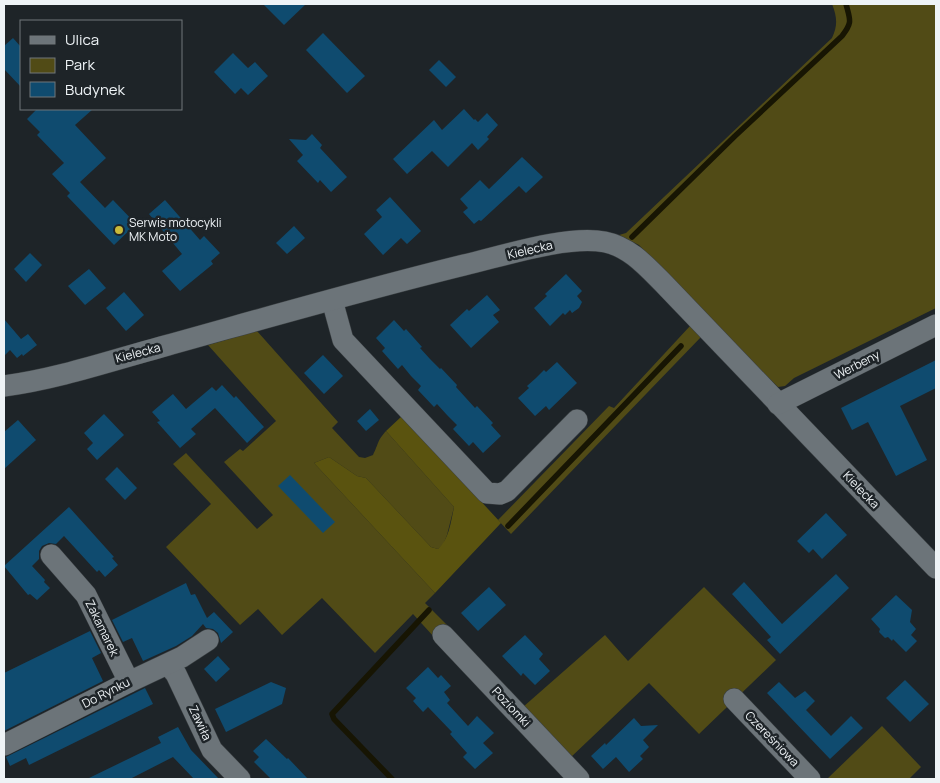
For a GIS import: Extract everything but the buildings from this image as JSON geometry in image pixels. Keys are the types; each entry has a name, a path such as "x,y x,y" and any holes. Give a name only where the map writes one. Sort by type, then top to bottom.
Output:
{"street":[{"name":"Kielecka","path":"4,386 68,373 409,278 562,242 583,240 603,242 619,246 645,265 936,568"},
{"path":"332,300 343,340 487,493 500,494 506,491 577,420"},
{"name":"Werbeny","path":"778,404 936,325"},
{"name":"Zakamarek","path":"51,555 86,595 129,682"},
{"name":"Poziomki","path":"443,635 579,779"},
{"name":"Do Rynku","path":"4,745 182,657 208,640"},
{"name":"Zawiła","path":"164,666 170,667 176,674 212,750 240,779"},
{"name":"Czereśniowa","path":"734,698 810,779"}],"green space":[{"path":"832,4 936,4 936,308 794,378 785,386 778,387 719,329 639,245 619,235 626,233 832,38 836,21"},
{"path":"690,326 701,337 511,534 498,520 609,406 614,408"},
{"path":"257,331 338,422 332,428 359,457 365,458 373,455 386,431 454,507 443,545 438,549 431,547 366,478 357,476 329,457 314,463 435,593 425,603 447,625 434,637 413,614 375,653 322,598 282,635 258,609 240,625 166,547 211,504 173,464 186,453 257,529 273,515 224,462 240,449 243,451 276,421 208,345"},
{"path":"704,587 776,660 699,734 649,683 570,758 523,707 605,635 628,661"},
{"path":"882,726 921,767 909,779 827,779"}],"shaded area":[{"path":"402,416 501,523 435,593 314,463 329,457 357,476 366,478 431,547 438,549 445,541 454,507 386,431"}],"waterway":[{"path":"632,237 735,136 842,36 850,21 846,4"},
{"path":"508,526 681,346"},
{"path":"392,779 334,719 332,714 429,610"}],"place":[{"name":"Serwis motocykli MK Moto","path":"119,230"}]}
